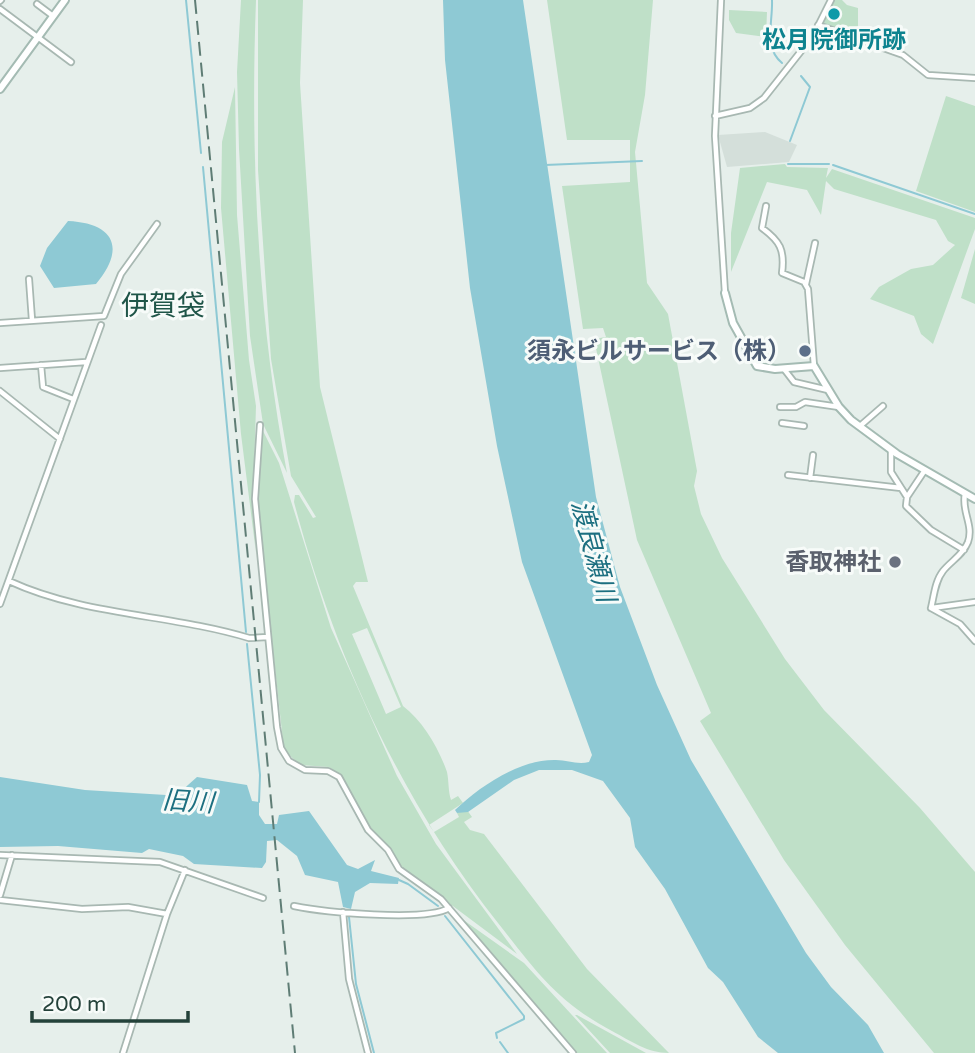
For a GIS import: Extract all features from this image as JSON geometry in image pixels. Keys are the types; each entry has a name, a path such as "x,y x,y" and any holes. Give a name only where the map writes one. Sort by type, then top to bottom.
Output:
{"street":[{"path":"0,89 65,0"},
{"path":"721,0 715,116 725,293 733,323 757,366 814,366"},
{"path":"715,116 743,111 757,104 785,73 818,25 831,0"},
{"path":"37,4 53,16"},
{"path":"0,9 71,62"},
{"path":"818,25 903,55 928,75 975,78"},
{"path":"766,206 762,228 779,241 784,257 782,273 806,284"},
{"path":"0,323 104,316 121,274 157,224"},
{"path":"815,243 806,284 814,366 828,390 839,407 891,449 975,499"},
{"path":"29,279 32,320"},
{"path":"0,604 101,325"},
{"path":"0,369 86,362"},
{"path":"41,365 43,387 73,399"},
{"path":"784,368 794,382 828,390"},
{"path":"0,391 60,439"},
{"path":"780,407 796,407 804,402 839,407"},
{"path":"860,426 883,406"},
{"path":"782,422 804,426"},
{"path":"260,425 255,499 277,727 283,753 300,768 328,771 339,777 368,830 388,850 399,869 441,899 573,1053"},
{"path":"891,449 891,472 907,497 908,510 950,544 964,551"},
{"path":"810,478 813,455"},
{"path":"907,497 926,469"},
{"path":"788,475 901,488"},
{"path":"931,608 940,574 964,551 968,542 970,527 964,508 965,494"},
{"path":"968,542 975,544"},
{"path":"9,582 44,596 82,605 249,638 268,637"},
{"path":"931,608 975,602"},
{"path":"931,608 960,624 975,641"},
{"path":"0,855 143,859 185,870 262,898"},
{"path":"12,855 0,898 82,909 128,907 167,914"},
{"path":"123,1053 167,914 185,870"},
{"path":"294,906 343,912 433,915 449,908"},
{"path":"343,912 349,979 368,1053"}],"shaded area":[{"path":"765,132 797,145 789,162 727,167 718,135"}],"green space":[{"path":"241,0 256,0 254,119 258,238 269,356 287,473 263,424 250,336 239,149 237,72"},
{"path":"258,0 303,0 300,83 320,387 368,582 356,582 353,586 403,706 424,727 440,754 447,772 451,800 458,796 463,803 429,825 374,723 350,669 310,559 294,502 295,495 299,495 313,518 316,517 291,476 271,359 258,170","holes":["367,628 401,707 386,714 352,634"]},
{"path":"547,0 653,0 645,95 635,152 647,283 668,314 697,471 694,486 701,514 722,558 785,659 824,710 920,808 975,872 975,1053 934,1053 845,945 784,860 700,721 711,713 637,540 594,339 606,337 603,328 583,329 562,186 630,182 630,140 567,140"},
{"path":"833,0 842,0 847,5 858,8 858,35 822,23"},
{"path":"729,10 767,12 766,37 736,33 729,20"},
{"path":"235,87 237,215 249,360 256,406 253,501 256,553 241,434 221,208 222,142"},
{"path":"946,96 975,106 975,212 916,191"},
{"path":"785,164 787,167 828,168 826,178 832,169 975,218 975,229 933,344 921,334 914,316 870,299 879,287 911,269 933,265 955,245 948,241 936,220 834,189 826,181 821,215 807,190 767,182 731,272 731,233 740,168"},
{"path":"975,249 975,304 961,298"},
{"path":"261,427 279,463 331,628 397,776 436,844 517,954 402,868 367,825 342,776 329,767 300,765 284,750 257,504"},
{"path":"467,810 472,817 464,822 470,830 484,834 587,969 669,1053 646,1049 593,1020 561,996 524,956 463,876 434,832 459,817 457,813"},
{"path":"455,914 524,963 607,1053 574,1053"},
{"path":"577,1015 646,1053 610,1053"}],"water":[{"name":"渡良瀬川","path":"443,0 523,0 596,497 620,587 657,685 691,760 806,953 831,987 868,1025 884,1053 778,1053 758,1037 723,982 708,968 665,889 635,847 630,818 603,781 572,770 539,770 514,780 468,812 457,813 455,810 476,792 514,769 542,761 589,762 592,755 522,562 497,446 470,288 445,60"},
{"path":"68,221 96,226 110,239 113,248 111,259 96,284 54,288 40,266 47,248"},
{"name":"旧川","path":"0,777 85,790 166,795 179,793 197,777 247,785 252,801 259,802 259,815 265,824 277,824 279,815 309,811 347,865 358,869 375,860 371,871 399,878 398,884 370,883 355,892 351,909 343,907 338,882 305,875 297,856 277,840 267,841 266,862 262,868 194,864 183,856 149,849 142,853 58,846 0,847"}],"waterway":[{"path":"186,0 201,153"},
{"path":"772,0 771,42 776,57 782,63"},
{"path":"790,141 810,87 801,76"},
{"path":"545,165 642,161"},
{"path":"788,164 829,164"},
{"path":"833,165 975,214"},
{"path":"203,167 246,632"},
{"path":"247,644 260,775 259,802"},
{"path":"399,880 438,906"},
{"path":"445,916 524,1016 524,1019 496,1033 497,1038"},
{"path":"349,917 356,984 374,1053"},
{"path":"500,1042 508,1053"}],"railway":[{"path":"195,0 295,1053"}],"place":[{"name":"松月院御所跡","path":"834,14"},
{"name":"須永ビルサービス（株）","path":"805,351"},
{"name":"香取神社","path":"895,562"}],"district":[{"name":"伊賀袋","path":"163,305"}]}
